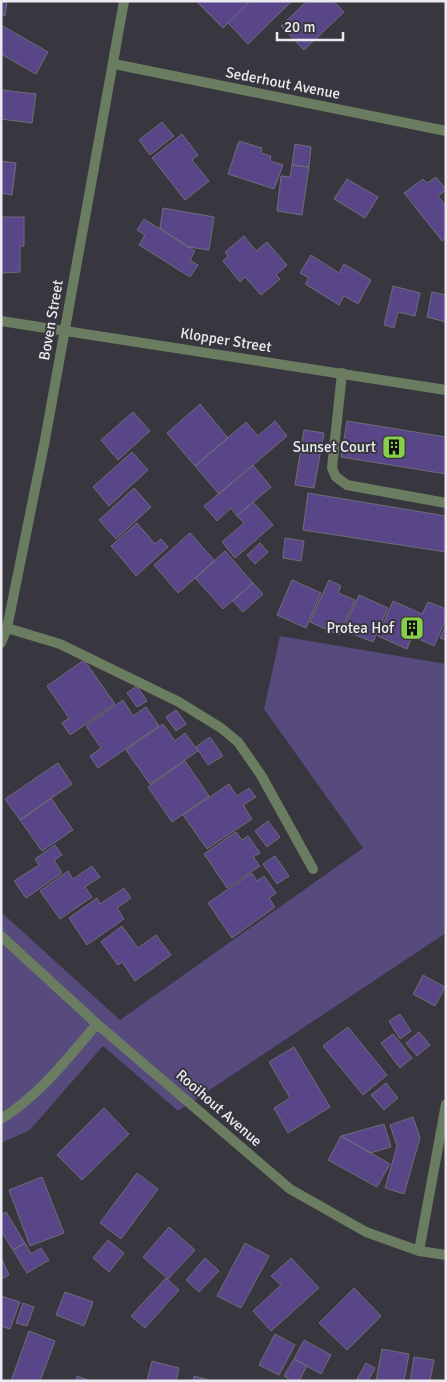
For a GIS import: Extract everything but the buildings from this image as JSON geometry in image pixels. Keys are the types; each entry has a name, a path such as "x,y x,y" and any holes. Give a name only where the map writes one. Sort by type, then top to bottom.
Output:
{"street":[{"name":"Boven Street","path":"1,643 7,628 45,440 124,1"},
{"name":"Sederhout Avenue","path":"114,64 446,131"},
{"name":"Klopper Street","path":"1,320 446,390"},
{"path":"342,373 332,468 336,478 347,485 446,503"},
{"path":"7,628 60,644 179,702 221,728 238,742 261,775 313,869"},
{"name":"Rooihout Avenue","path":"1,936 97,1024 290,1189 366,1232 419,1251 446,1255"},
{"path":"1,1119 24,1105 48,1082 97,1024"},
{"path":"419,1251 446,1104"}],"shaded area":[{"path":"280,636 446,664 446,933 178,1111 103,1046 30,1130 1,1143 1,912 120,1020 363,848 264,709"}],"place":[{"name":"Sunset Court","path":"394,447"},
{"name":"Protea Hof","path":"412,628"}]}
